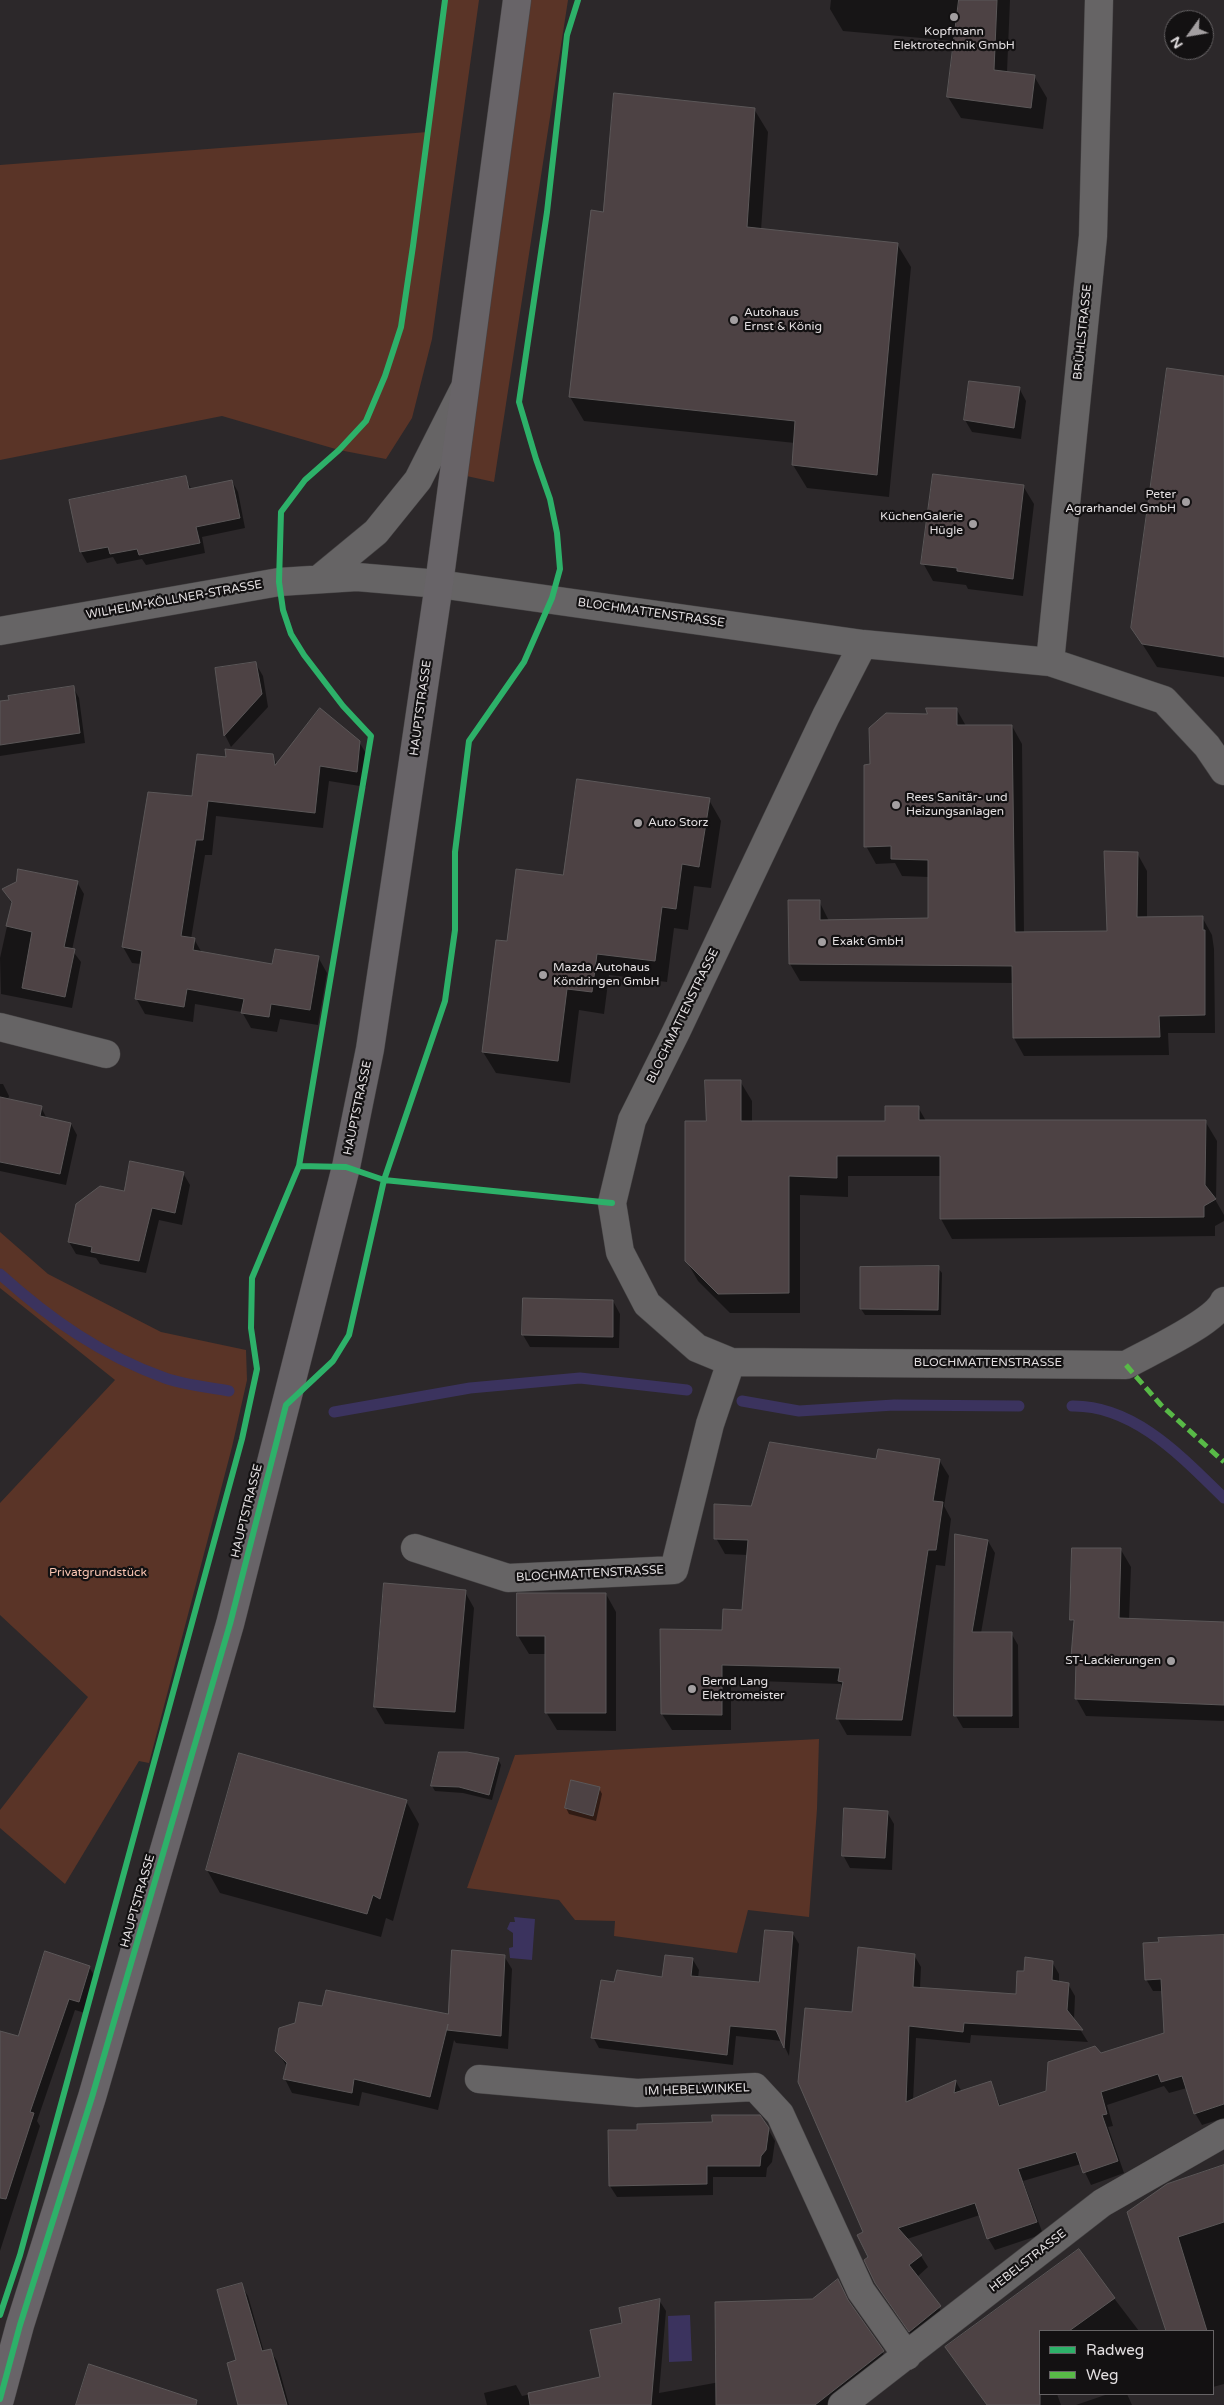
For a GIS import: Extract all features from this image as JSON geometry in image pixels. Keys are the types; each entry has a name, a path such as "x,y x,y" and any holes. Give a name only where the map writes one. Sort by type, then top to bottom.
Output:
{"main road":[{"name":"HAUPTSTRASSE","path":"0,2399 25,2310 92,2097 230,1624 324,1260 370,1049 439,584 517,0"}],"street":[{"name":"BRÜHLSTRASSE","path":"1050,662 1093,236 1099,0"},
{"path":"319,579 376,532 418,480 466,383"},
{"name":"WILHELM-KÖLLNER-STRASSE","path":"0,631 279,582 358,577 439,584"},
{"name":"BLOCHMATTENSTRASSE","path":"439,584 863,644 1050,662 1164,700 1207,746 1224,772"},
{"name":"BLOCHMATTENSTRASSE","path":"863,644 826,716 632,1120 612,1203 620,1252 647,1304 698,1348 730,1362 1126,1365 1183,1334 1221,1308 1224,1301"},
{"path":"0,1027 106,1054"},
{"name":"BLOCHMATTENSTRASSE","path":"416,1548 508,1578 674,1570 710,1424 730,1362"},
{"name":"IM HEBELWINKEL","path":"479,2079 637,2093 754,2087 780,2114 861,2292 908,2356"},
{"name":"HEBELSTRASSE","path":"842,2405 908,2356 1102,2203 1224,2132"}],"green space":[{"path":"445,0 479,0 432,339 412,418 386,459 339,450 222,416 0,460 0,165 428,132"},
{"path":"527,0 568,0 494,482 462,475"},
{"name":"Privatgrundstück","path":"0,1232 48,1274 161,1332 246,1350 247,1380 232,1447 149,1763 139,1761 65,1884 0,1828 0,1810 88,1697 0,1615 0,1503 115,1380 0,1288"},
{"path":"819,1739 817,1809 809,1917 748,1910 737,1953 614,1936 615,1921 575,1920 559,1900 467,1888 515,1755"}],"shaded area":[{"path":"514,1917 535,1919 532,1960 510,1958 509,1948 513,1947 513,1933 507,1929 510,1922 515,1922"},
{"path":"690,2315 692,2361 669,2362 668,2316"}],"building":[{"path":"959,0 997,0 994,70 1035,75 1031,108 947,97"},
{"name":"Autohaus Ernst & König","path":"614,93 755,108 747,227 898,243 877,475 792,465 795,421 569,397 591,210 603,212"},
{"name":"Peter Agrarhandel GmbH","path":"1167,368 1224,376 1224,657 1142,644 1131,628"},
{"path":"969,381 1020,387 1014,428 964,420"},
{"name":"KüchenGalerie Hügle","path":"933,474 1024,485 1013,579 957,571 957,568 921,564"},
{"path":"186,476 189,489 232,480 240,518 196,527 200,543 139,555 137,549 110,554 108,547 80,552 69,500"},
{"path":"256,662 262,694 224,736 215,668"},
{"path":"74,686 80,733 0,745 0,701 9,700 8,696"},
{"path":"320,708 360,741 357,772 320,766 315,813 208,801 203,840 196,840 181,936 195,938 193,950 272,964 275,949 319,956 310,1010 271,1004 269,1017 241,1013 244,999 187,989 184,1007 135,999 142,951 122,947 148,792 192,796 197,754 226,757 225,749 273,754 275,765"},
{"path":"926,708 957,708 957,725 1012,725 1015,932 1107,931 1104,851 1138,852 1137,917 1203,916 1203,930 1205,930 1205,1015 1159,1016 1160,1037 1013,1038 1012,966 789,964 788,900 820,900 820,920 928,918 928,860 891,859 891,846 864,847 864,765 870,764 869,728 886,713 927,714"},
{"name":"Mazda Autohaus Köndringen GmbH","path":"577,779 710,798 699,867 682,864 676,909 662,907 655,961 597,954 592,992 567,989 558,1061 482,1052 496,940 507,941 516,869 563,875"},
{"path":"18,869 78,881 64,947 75,949 65,997 22,988 32,932 6,926 12,902 2,889 16,882"},
{"path":"705,1080 741,1080 741,1121 885,1121 885,1106 919,1106 919,1120 1206,1120 1205,1185 1216,1199 1204,1206 1204,1217 940,1219 940,1156 837,1156 837,1178 789,1176 789,1293 718,1294 685,1261 685,1121 706,1121"},
{"path":"0,1097 42,1106 40,1116 71,1123 60,1174 0,1162"},
{"path":"130,1161 184,1172 175,1213 152,1208 139,1261 91,1252 92,1247 68,1242 76,1204 100,1186 124,1191"},
{"path":"939,1266 938,1310 860,1309 860,1267"},
{"path":"523,1298 613,1300 613,1337 522,1335"},
{"path":"770,1442 876,1459 878,1449 940,1459 933,1501 943,1502 936,1550 928,1550 902,1720 836,1719 843,1682 838,1681 840,1668 722,1665 722,1715 661,1714 660,1629 722,1630 723,1609 742,1610 748,1540 714,1539 714,1504 751,1506"},
{"path":"955,1534 988,1540 972,1632 1012,1632 1012,1716 954,1716"},
{"path":"1072,1548 1121,1548 1119,1618 1224,1622 1224,1705 1075,1699 1076,1660 1071,1657 1074,1620 1070,1620"},
{"path":"384,1583 466,1590 455,1712 374,1707"},
{"path":"517,1593 606,1593 606,1713 545,1713 545,1636 517,1636"},
{"path":"439,1752 467,1752 499,1758 489,1795 459,1787 431,1786"},
{"path":"239,1753 407,1800 380,1899 373,1895 367,1914 206,1870"},
{"path":"571,1780 600,1787 593,1816 565,1808"},
{"path":"844,1808 888,1811 885,1858 842,1856"},
{"path":"765,1930 793,1932 784,2048 776,2030 730,2026 727,2055 591,2038 601,1980 614,1982 617,1970 662,1977 665,1955 693,1958 691,1976 759,1982"},
{"path":"1224,1935 1224,2104 1194,2114 1182,2076 1161,2082 1158,2074 1101,2092 1107,2114 1102,2115 1118,2161 1083,2173 1076,2152 1018,2169 1037,2222 987,2239 975,2203 898,2228 922,2255 909,2265 941,2306 909,2332 875,2283 864,2260 868,2257 857,2235 863,2232 798,2082 805,2008 852,2012 858,1947 915,1954 913,1987 1016,1994 1017,1971 1024,1971 1025,1957 1053,1961 1052,1980 1069,1983 1067,2010 1083,2030 964,2023 963,2032 909,2026 906,2102 956,2080 954,2093 991,2081 999,2106 1046,2091 1048,2062 1095,2046 1101,2053 1164,2033 1161,1979 1145,1980 1143,1943 1159,1942 1158,1938"},
{"path":"452,1950 505,1955 501,2036 447,2030 448,2024 430,2097 354,2079 352,2093 283,2079 287,2063 275,2051 279,2028 295,2023 299,2002 322,2006 326,1990 448,2014"},
{"path":"45,1951 90,1966 79,2002 69,1999 30,2112 34,2113 6,2199 0,2198 0,2031 18,2036"},
{"path":"712,2115 760,2115 769,2128 766,2150 761,2156 760,2166 707,2166 707,2184 609,2186 608,2130 637,2130 637,2124 712,2122"},
{"path":"1224,2165 1224,2222 1178,2237 1207,2330 1166,2330 1127,2212 1167,2184"},
{"path":"1079,2249 1115,2298 1070,2330 1039,2330 1040,2405 987,2405 945,2347"},
{"path":"838,2279 848,2300 884,2351 815,2405 716,2405 715,2302 812,2299"},
{"path":"242,2283 262,2351 271,2349 287,2405 238,2405 227,2363 236,2360 217,2290"},
{"path":"660,2299 651,2405 530,2405 528,2393 600,2377 590,2330 622,2323 619,2308"},
{"path":"89,2364 197,2400 196,2405 76,2405"}],"waterway":[{"path":"0,1274 57,1321 119,1358 172,1380 229,1391"},
{"path":"334,1412 470,1388 580,1378 687,1390"},
{"path":"742,1401 799,1411 894,1405 1019,1406"},
{"path":"1072,1406 1095,1408 1116,1414 1156,1436 1224,1498"}],"marked path":[{"path":"1126,1365 1161,1405 1224,1462"}],"cycle path":[{"path":"0,2315 20,2255 242,1439 257,1369 251,1328 252,1278 299,1166 371,736 343,706 304,655 291,634 283,610 279,582 281,512 305,480 339,450 366,421 385,376 401,327 445,0"},
{"path":"0,2399 20,2325 92,2097 230,1624 286,1405 333,1361 349,1335 384,1180 445,1001 455,930 455,852 469,741 524,662 552,598 560,569 557,533 550,499 519,402 547,212 567,35 578,0"},
{"path":"299,1166 346,1167 384,1180 612,1203"}],"place":[{"name":"Kopfmann Elektrotechnik GmbH","path":"954,17"},
{"name":"Autohaus Ernst & König","path":"734,320"},
{"name":"Peter Agrarhandel GmbH","path":"1186,502"},
{"name":"KüchenGalerie Hügle","path":"973,524"},
{"name":"Rees Sanitär- und Heizungsanlagen","path":"896,805"},
{"name":"Auto Storz","path":"638,823"},
{"name":"Exakt GmbH","path":"822,942"},
{"name":"Mazda Autohaus Köndringen GmbH","path":"543,975"},
{"name":"ST-Lackierungen","path":"1171,1661"},
{"name":"Bernd Lang Elektromeister","path":"692,1689"}]}
